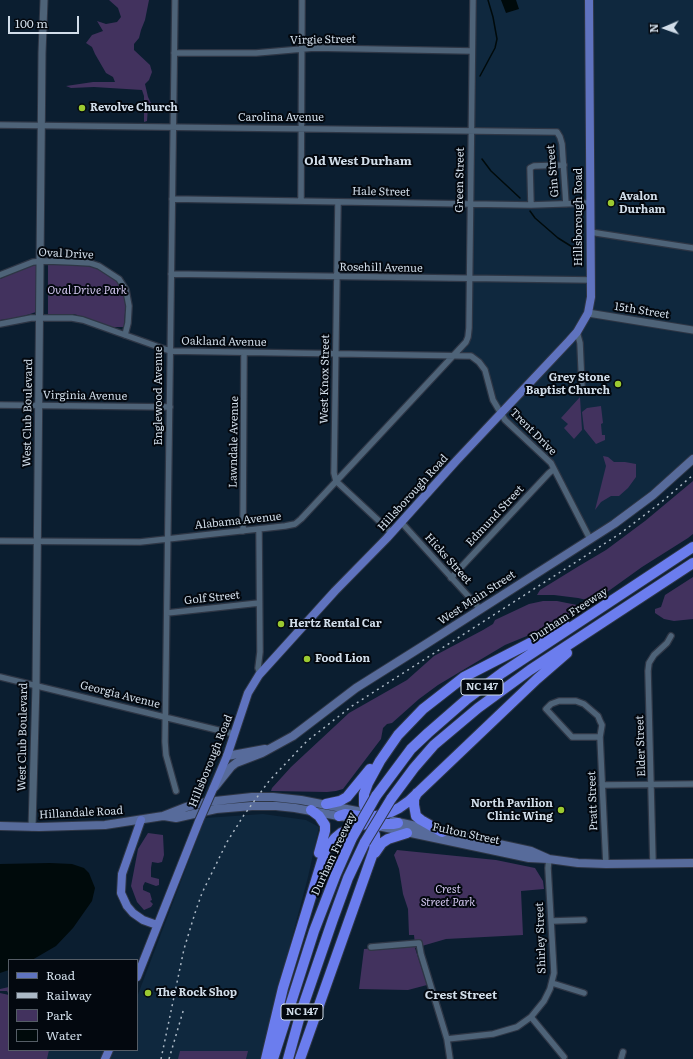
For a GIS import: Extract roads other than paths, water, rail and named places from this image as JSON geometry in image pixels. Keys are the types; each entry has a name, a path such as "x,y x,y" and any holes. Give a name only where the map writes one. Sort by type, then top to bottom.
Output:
{"highway":[{"name":"Durham Freeway","path":"273,1059 314,931 352,838 376,796 412,749 433,728 467,699 502,673 693,547"},
{"name":"Durham Freeway","path":"288,1059 301,1012 348,878 365,842 391,799 427,752 452,729 498,693 693,563"},
{"path":"326,804 340,801 347,797 381,753 423,709 464,677 598,607 609,603"},
{"path":"266,1059 281,994 314,886 325,851 335,838 341,833 399,808 417,793 537,679 573,648 594,633 609,618"},
{"path":"300,1059 376,842 371,820 364,805 364,794 368,783 389,746"},
{"path":"417,793 414,799 414,811 416,816 442,832"},
{"path":"311,810 323,821 325,832 314,872 314,886"},
{"path":"339,816 345,814 393,824 394,822"},
{"path":"371,858 374,856 382,843 388,839 407,833"}],"main road":[{"name":"Hillsborough Road","path":"138,974 199,821 227,756 248,693 254,681 340,586 392,533 577,332 588,313 590,305 591,280 589,203 589,0"},
{"name":"West Main Street","path":"213,790 231,767 236,763 262,753 293,736 356,688 614,524 647,500 693,459"},
{"name":"West Main Street","path":"227,756 262,748 268,749"},
{"name":"Hillandale Road","path":"0,826 90,826 163,816 186,807 206,802 252,797 290,798 326,804 371,820"},
{"name":"Hillandale Road","path":"163,816 176,818 216,809 252,806 276,806 311,810 339,816"},
{"path":"141,820 122,874 121,893 127,906 133,913 144,920 157,925"},
{"name":"Fulton Street","path":"371,820 407,833 529,858 606,864 693,863"},
{"name":"Fulton Street","path":"394,822 531,850 549,859"}],"street":[{"name":"West Club Boulevard","path":"32,827 36,685 44,0"},
{"name":"Englewood Avenue","path":"175,0 166,755 176,791"},
{"path":"300,201 302,0"},
{"name":"Green Street","path":"453,356 466,342 468,337 473,0"},
{"name":"Virgie Street","path":"174,53 256,53 302,49 472,51"},
{"name":"Carolina Avenue","path":"0,125 554,132 560,137"},
{"name":"Gin Street","path":"560,137 564,165 566,204"},
{"path":"531,205 530,168 534,166 564,165"},
{"name":"Hale Street","path":"172,199 531,205 589,203"},
{"name":"West Knox Street","path":"336,481 334,473 338,202"},
{"path":"590,232 693,248"},
{"name":"Oval Drive","path":"0,275 31,262 40,261 90,263 99,266 119,279 125,286 128,294 128,322 125,335"},
{"name":"Rosehill Avenue","path":"171,274 591,280"},
{"name":"15th Street","path":"588,313 693,330"},
{"name":"Oakland Avenue","path":"0,324 31,318 72,318 170,351 453,356"},
{"path":"577,332 580,343 582,388"},
{"name":"Lawndale Avenue","path":"243,531 244,353"},
{"name":"Trent Drive","path":"453,356 471,356 481,364 487,375 493,400 500,414 504,420 545,457 554,469 590,539"},
{"name":"Alabama Avenue","path":"0,540 140,542 285,526 298,522 453,356"},
{"name":"Virginia Avenue","path":"0,405 170,407"},
{"name":"Edmund Street","path":"451,578 554,469"},
{"path":"336,481 392,533"},
{"name":"Hicks Street","path":"401,522 480,609"},
{"path":"259,529 261,672"},
{"name":"Golf Street","path":"167,613 259,603"},
{"name":"Elder Street","path":"654,864 649,663 654,655 667,643 671,636"},
{"name":"Georgia Avenue","path":"0,677 234,734"},
{"name":"Pratt Street","path":"600,737 572,737 546,709 551,704 563,700 576,701 584,704 598,716 602,725 600,737 606,864"},
{"path":"602,785 693,784"},
{"name":"Shirley Street","path":"447,1039 501,1032 517,1026 531,1017 544,1001 552,983 554,973 548,868 549,859"},
{"path":"552,921 584,920"},
{"path":"371,947 419,943 447,1039 450,1059"},
{"path":"552,983 584,993"},
{"path":"531,1017 564,1057"},
{"path":"621,1059 623,1052"}],"water":[{"path":"501,0 516,0 519,9 506,13"},
{"path":"0,864 72,864 84,868 89,873 95,888 92,901 73,928 56,946 34,959 8,959 8,970 0,973"}],"waterway":[{"path":"480,76 495,48 497,39 488,0"},
{"path":"482,159 491,171 520,198"},
{"path":"530,211 535,218 558,238 582,253"}],"railway":[{"path":"161,1059 184,949 202,893 227,842 244,815 269,781 307,741 352,706 621,533 664,500 693,475"},
{"path":"169,1059 184,1008"}],"place":[{"name":"Revolve Church","path":"82,108"},
{"name":"Avalon Durham","path":"611,203"},
{"name":"Grey Stone Baptist Church","path":"618,384"},
{"name":"Hertz Rental Car","path":"281,624"},
{"name":"Food Lion","path":"307,659"},
{"name":"North Pavilion Clinic Wing","path":"561,810"},
{"name":"The Rock Shop","path":"148,993"}],"district":[{"name":"Old West Durham","path":"358,161"},
{"name":"Crest Street","path":"461,995"}],"park label":[{"name":"Oval Drive Park","path":"87,291"},
{"name":"Crest Street Park","path":"448,896"}]}
